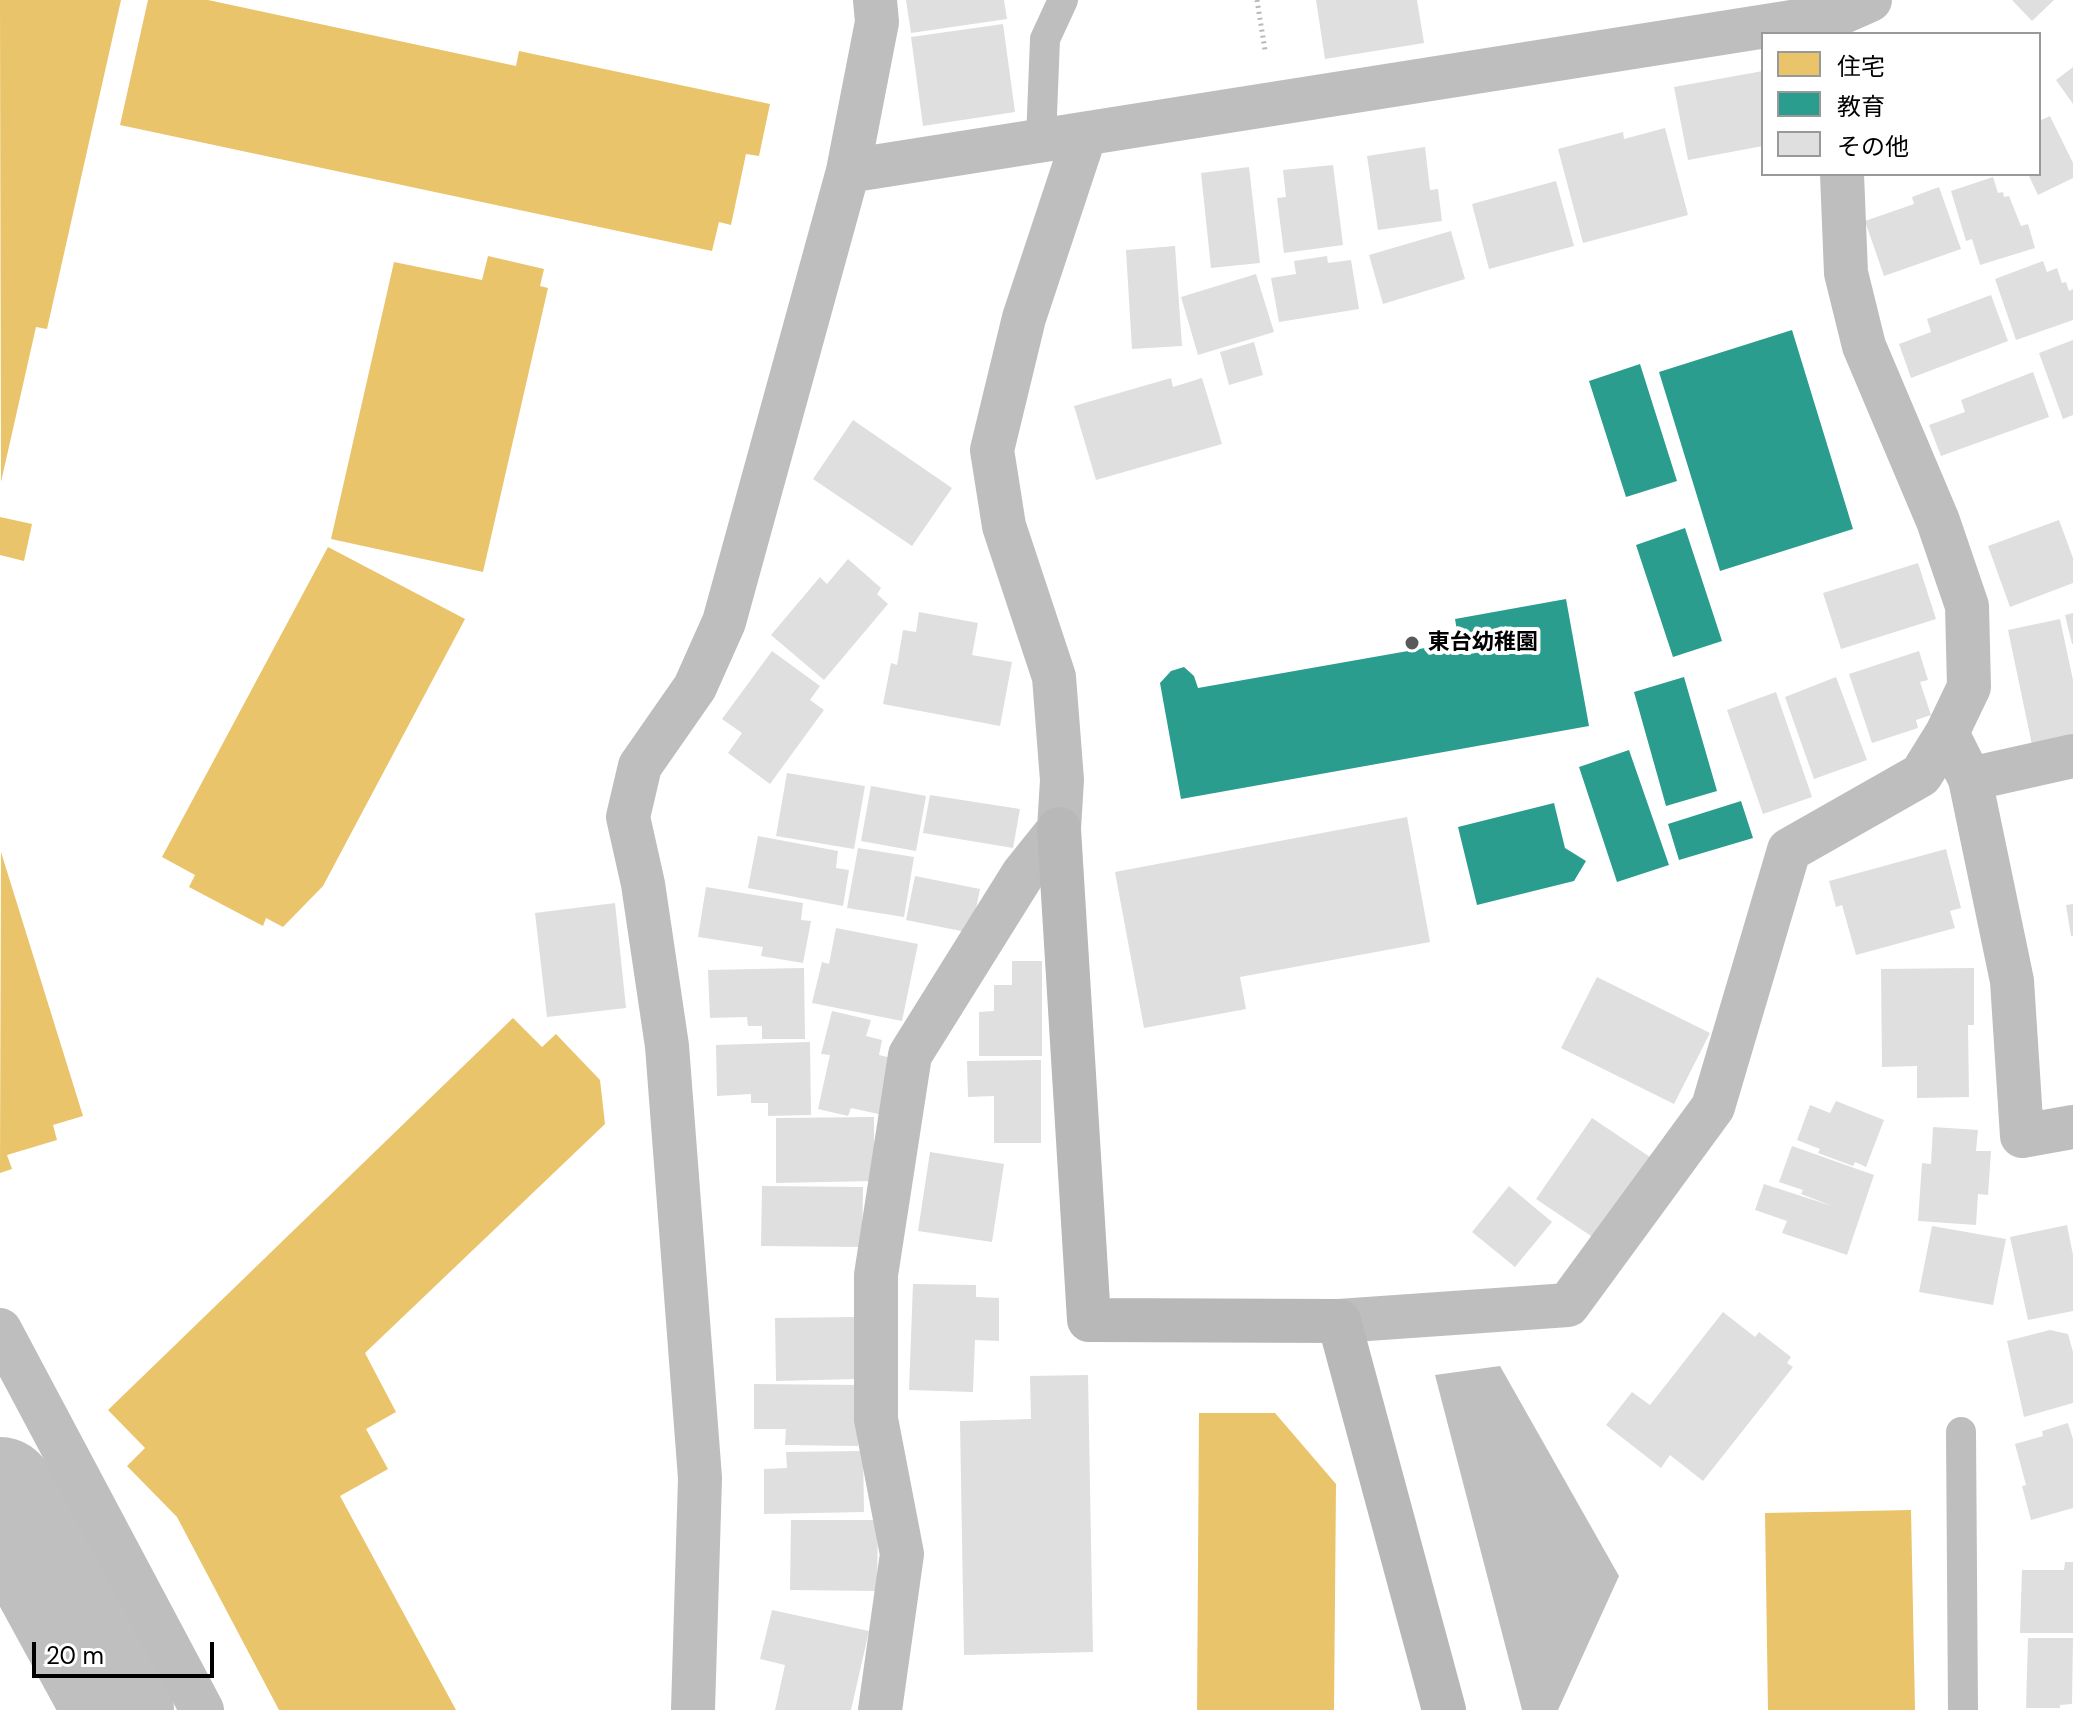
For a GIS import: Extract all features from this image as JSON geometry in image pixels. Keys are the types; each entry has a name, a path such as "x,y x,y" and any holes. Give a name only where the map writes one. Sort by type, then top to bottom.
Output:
{"street":[{"path":"693,1710 700,1478 667,1046 643,884 628,817 640,766 695,687 724,622 848,171 877,22 875,0"},
{"path":"848,171 1847,16"},
{"path":"1085,134 1024,318 992,450 1004,526 1054,677 1062,780 1059,829 1089,1320 1339,1321 1568,1305 1713,1107 1789,850 1921,775 1947,733 1969,687 1967,606 1938,521 1864,346 1846,273 1842,176"},
{"path":"1947,733 1970,779 2012,981 2022,1136 2073,1127"},
{"path":"1970,779 2073,756"},
{"path":"880,1710 902,1554 876,1419 876,1275 910,1055 1023,874 1059,829"},
{"path":"1339,1321 1444,1710"},
{"path":"0,1330 202,1710"}],"lane":[{"path":"1041,140 1045,39 1063,0"},
{"path":"1961,1432 1963,1710"}],"shaded area":[{"path":"1500,1366 1619,1576 1558,1710 1522,1710 1435,1375"}],"building: 住宅":[{"path":"0,0 121,0 47,329 36,327 1,482"},
{"path":"148,0 208,0 516,66 519,51 770,104 759,156 746,154 731,225 719,222 712,251 120,125"},
{"path":"488,256 544,269 540,286 548,288 483,572 331,539 394,262 482,280"},
{"path":"0,517 32,524 24,561 0,555"},
{"path":"328,547 465,619 323,886 283,927 266,918 263,926 189,887 195,875 162,857"},
{"path":"1,852 83,1116 53,1125 57,1140 7,1155 12,1169 0,1173"},
{"path":"513,1018 542,1047 556,1034 600,1080 605,1124 365,1353 396,1412 366,1429 388,1469 340,1496 456,1710 279,1710 177,1517 127,1466 145,1448 108,1410"},
{"path":"1199,1413 1275,1413 1336,1484 1334,1710 1197,1710"},
{"path":"1911,1510 1915,1710 1768,1710 1765,1513"}],"building: 教育":[{"path":"1792,330 1853,529 1720,571 1659,372"},
{"path":"1640,364 1677,481 1626,497 1589,381"},
{"path":"1685,528 1722,641 1673,657 1636,545"},
{"path":"1566,599 1589,726 1181,799 1160,683 1171,671 1184,667 1194,676 1198,688 1459,642 1455,619"},
{"path":"1684,677 1717,791 1666,806 1634,692"},
{"path":"1629,750 1669,865 1617,882 1579,767"},
{"path":"1741,801 1753,838 1679,860 1668,824"},
{"path":"1554,803 1565,848 1586,861 1574,881 1477,905 1458,827"}],"building: その他":[{"path":"906,0 1004,0 1007,19 911,33"},
{"path":"1316,0 1417,0 1424,43 1325,59"},
{"path":"2012,0 2054,0 2032,21"},
{"path":"1003,24 1015,112 923,126 911,37"},
{"path":"2073,67 2073,104 2056,80"},
{"path":"1761,71 1761,146 1688,160 1674,87"},
{"path":"2050,116 2073,163 2073,178 2038,195 2029,176 2041,176 2041,120"},
{"path":"1665,128 1688,215 1583,243 1558,149 1623,132 1624,139"},
{"path":"1425,147 1430,190 1438,189 1442,221 1378,230 1367,156"},
{"path":"1333,165 1343,245 1284,253 1277,198 1286,197 1283,170"},
{"path":"1249,167 1260,263 1211,268 1201,173"},
{"path":"1993,177 1998,193 2009,196 2021,226 2028,224 2035,248 1980,265 1972,239 1966,241 1951,191"},
{"path":"1556,181 1574,246 1489,269 1472,204"},
{"path":"1939,187 1961,249 1884,276 1865,221 1914,204 1912,197"},
{"path":"1451,231 1465,279 1383,304 1369,255"},
{"path":"1175,246 1182,346 1132,349 1126,250"},
{"path":"1327,256 1328,263 1351,260 1359,309 1279,322 1271,278 1296,274 1294,261"},
{"path":"2043,261 2047,272 2057,268 2062,283 2066,282 2069,291 2073,289 2073,320 2016,340 1995,279"},
{"path":"1256,274 1274,332 1198,355 1181,297"},
{"path":"1991,295 2008,341 1911,378 1899,344 1931,332 1927,319"},
{"path":"2073,340 2073,415 2063,419 2039,353"},
{"path":"1254,342 1263,375 1229,385 1220,352"},
{"path":"2033,372 2049,417 1941,456 1929,425 1965,412 1961,400"},
{"path":"1171,378 1173,387 1202,378 1222,444 1096,480 1074,406"},
{"path":"853,420 952,488 912,546 813,479"},
{"path":"2059,520 2073,558 2073,583 2010,607 1988,546"},
{"path":"848,559 881,588 877,594 888,604 824,680 771,635 820,577 827,584"},
{"path":"1918,563 1936,619 1841,649 1823,593"},
{"path":"919,612 978,623 972,655 1012,662 1000,726 883,704 891,663 897,665 903,630 916,632"},
{"path":"2073,613 2073,644 2072,644 2065,615"},
{"path":"2060,619 2073,680 2073,737 2032,745 2008,630"},
{"path":"772,651 820,686 810,700 824,710 770,784 728,753 742,733 722,719"},
{"path":"1919,651 1928,680 1920,682 1931,715 1916,720 1918,728 1872,743 1849,674"},
{"path":"1836,677 1867,760 1814,779 1785,697"},
{"path":"1776,692 1812,797 1763,814 1727,710"},
{"path":"787,773 865,786 854,849 776,836"},
{"path":"871,786 926,796 916,851 861,841"},
{"path":"930,795 1020,809 1013,848 923,833"},
{"path":"1407,817 1430,942 1240,977 1246,1009 1144,1028 1115,872"},
{"path":"758,836 838,851 836,868 849,870 843,906 748,888"},
{"path":"858,848 914,857 904,917 847,908"},
{"path":"1946,849 1961,908 1950,911 1955,928 1856,955 1842,905 1836,907 1829,881"},
{"path":"915,876 980,889 971,933 906,920"},
{"path":"706,887 803,903 801,920 811,921 803,963 761,956 763,947 698,937"},
{"path":"615,903 626,1008 547,1017 535,913"},
{"path":"2073,904 2073,936 2071,936 2066,905"},
{"path":"836,928 918,944 902,1021 812,1003 822,962 829,964"},
{"path":"1012,961 1042,961 1042,1056 979,1056 979,1012 994,1011 994,985 1012,985"},
{"path":"804,968 805,1039 762,1039 762,1026 748,1026 747,1017 710,1018 708,970"},
{"path":"1974,968 1974,1025 1968,1025 1969,1097 1917,1098 1917,1066 1882,1067 1881,969"},
{"path":"1597,977 1710,1033 1674,1104 1561,1048"},
{"path":"832,1011 871,1020 866,1036 882,1040 879,1055 896,1059 883,1115 851,1108 848,1116 818,1109 830,1055 821,1054"},
{"path":"810,1042 811,1115 768,1116 768,1103 751,1103 751,1094 717,1096 716,1045"},
{"path":"1041,1060 1041,1143 994,1143 994,1096 968,1097 967,1061"},
{"path":"1836,1101 1884,1120 1866,1167 1855,1162 1853,1166 1818,1153 1820,1149 1797,1140 1810,1105 1830,1113"},
{"path":"874,1117 874,1181 776,1183 776,1118"},
{"path":"1592,1118 1650,1157 1594,1238 1536,1199"},
{"path":"1933,1127 1978,1130 1976,1151 1991,1151 1988,1195 1978,1194 1976,1225 1918,1221 1922,1163 1931,1164"},
{"path":"1792,1146 1874,1175 1847,1255 1782,1233 1787,1221 1755,1210 1764,1184 1832,1206 1801,1194 1803,1190 1779,1182"},
{"path":"930,1152 1004,1164 992,1242 918,1231"},
{"path":"762,1186 863,1187 862,1247 761,1246"},
{"path":"1509,1186 1552,1222 1515,1267 1472,1232"},
{"path":"2067,1225 2073,1255 2073,1311 2028,1320 2010,1237"},
{"path":"1932,1226 2006,1239 1993,1305 1919,1292"},
{"path":"913,1284 976,1285 976,1297 999,1298 999,1341 975,1340 973,1392 909,1390"},
{"path":"1723,1312 1755,1337 1759,1332 1791,1357 1787,1363 1793,1367 1703,1481 1670,1455 1661,1468 1606,1425 1632,1392 1650,1405"},
{"path":"856,1317 857,1379 776,1381 775,1318"},
{"path":"2050,1330 2068,1334 2073,1352 2073,1403 2024,1417 2007,1341"},
{"path":"1088,1375 1093,1652 964,1655 960,1421 1031,1419 1030,1376"},
{"path":"754,1384 859,1385 858,1446 785,1445 786,1429 754,1429"},
{"path":"2068,1423 2073,1439 2073,1508 2031,1520 2015,1444 2043,1436 2042,1431"},
{"path":"863,1451 864,1512 764,1514 764,1469 787,1468 786,1452"},
{"path":"791,1520 878,1520 877,1591 790,1590"},
{"path":"2065,1562 2073,1562 2073,1633 2020,1633 2022,1570 2064,1570"},
{"path":"772,1610 869,1631 851,1710 775,1710 785,1665 760,1659"},
{"path":"2028,1638 2073,1638 2072,1704 2060,1705 2060,1708 2026,1708"}],"waterway":[{"path":"0,1492 119,1710"}],"place":[{"name":"東台幼稚園","path":"1412,643"}]}
